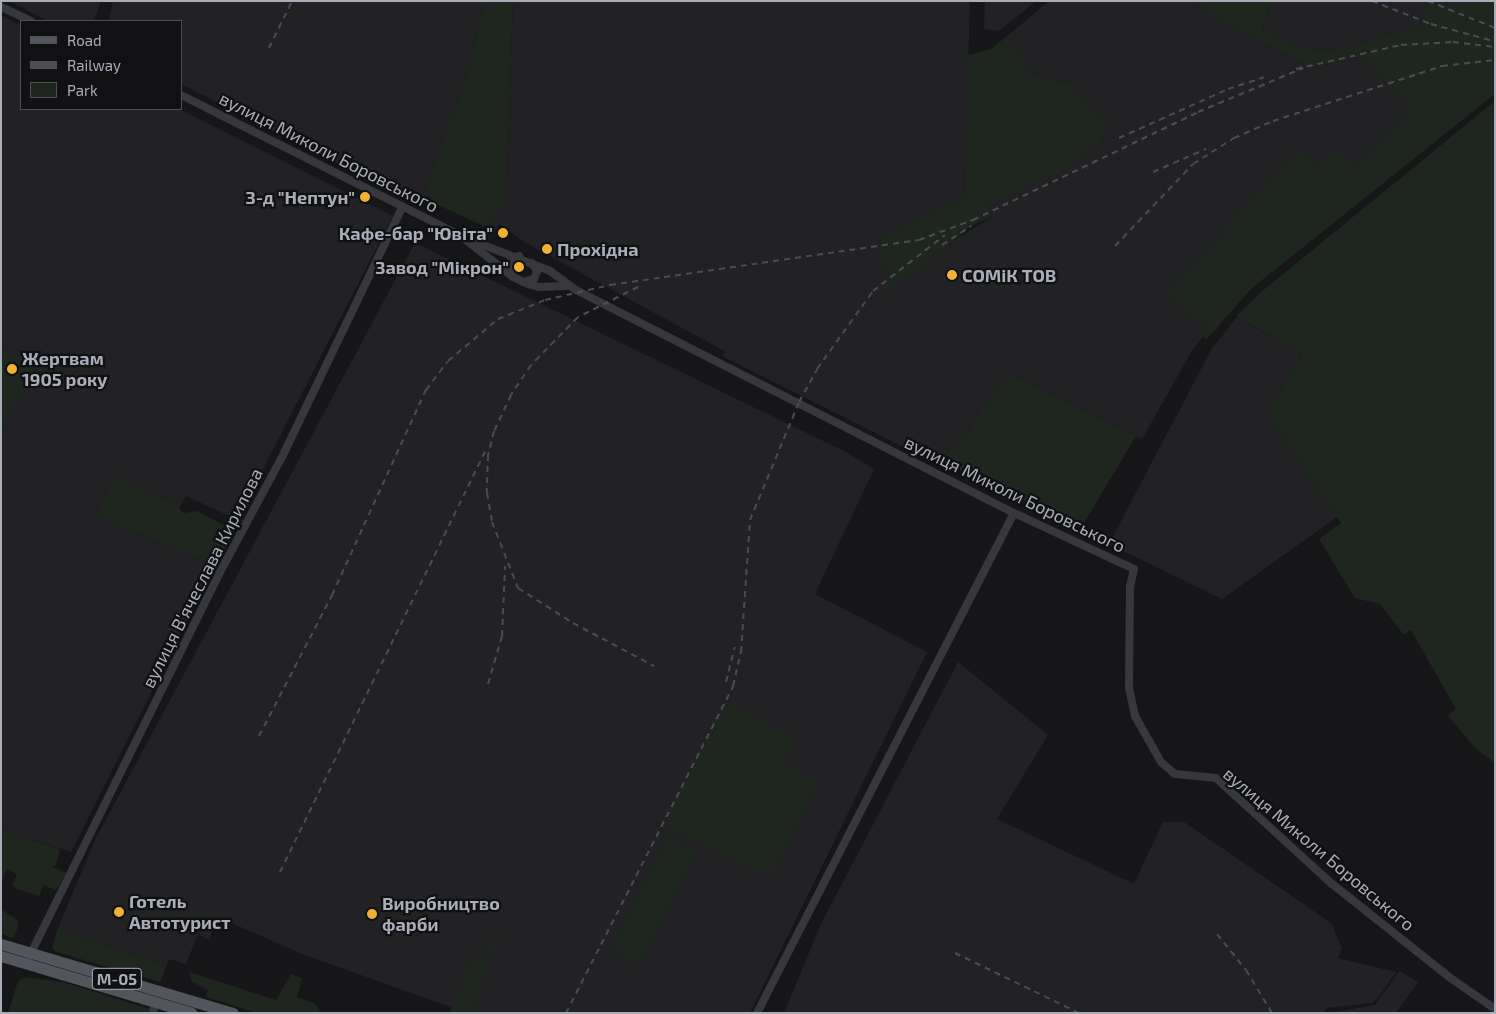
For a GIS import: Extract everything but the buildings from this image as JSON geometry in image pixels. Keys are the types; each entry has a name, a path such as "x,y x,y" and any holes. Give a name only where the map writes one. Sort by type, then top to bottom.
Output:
{"main road":[{"name":"М-05","path":"1,944 28,958 154,1007 192,1013"},
{"name":"М-05","path":"1,956 28,958 233,1013"}],"street":[{"path":"1,7 29,20"},
{"name":"вулиця Миколи Боровського","path":"182,96 463,237 519,256 550,271 568,286 1014,513 1134,569 1130,586 1129,688 1135,716 1161,762 1176,774 1216,778 1331,883 1449,977 1495,1009"},
{"name":"вулиця Вʼячеслава Кирилова","path":"28,958 219,574 283,455 403,206"},
{"name":"вулиця Миколи Боровського","path":"463,237 512,277 539,288 568,286"},
{"path":"512,277 509,267 511,260 519,256"},
{"path":"523,282 534,279 537,271 532,263"},
{"path":"757,1013 1014,513"}],"shaded area":[{"path":"9,1 101,1 94,20 46,20"},
{"path":"113,1 485,1 467,71 423,198 418,203 182,85 182,20 109,20"},
{"path":"513,1 970,1 964,197 885,235 876,254 894,277 992,217 987,207 1074,166 1071,160 1100,140 1110,126 1070,83 1035,75 1006,37 1049,1 1195,1 1207,13 1311,68 1362,57 1411,110 1352,167 1319,167 1300,148 1167,293 1208,330 1193,349 1142,439 1011,374 980,410 969,430 937,464 722,356 726,352 528,244 499,224 493,235 488,228 498,207 506,208"},
{"path":"985,1 1036,1 999,31 984,29"},
{"path":"1272,1 1421,1 1426,3 1421,26 1332,50 1305,49 1262,29"},
{"path":"1,15 20,25 20,110 181,110 393,216 264,467 242,522 186,496 179,508 175,503 115,476 95,516 215,566 71,852 1,829 1,432 36,366 1,349"},
{"path":"415,243 846,452 874,469 815,594 927,652 750,1013 467,1013 302,954 218,917 209,940 198,934 186,964 169,959 167,965 58,928 95,840"},
{"path":"1237,317 1302,355 1266,414 1337,517 1222,599 1109,544 1211,350"},
{"path":"958,662 1048,735 997,819 1134,884 1163,822 1184,822 1331,923 1342,949 1337,958 1396,972 1378,998 1372,1003 1327,1008 1322,1013 784,1013 820,926"},
{"path":"1399,971 1418,982 1396,1013 1329,1013 1375,1005"}],"green space":[{"path":"485,1 513,1 506,208 498,208 488,228 423,198 467,71"},
{"path":"1195,1 1272,1 1262,29 1305,49 1332,50 1421,26 1426,3 1423,1 1495,1 1495,94 1252,288 1207,339 1203,337 1208,330 1166,293 1300,148 1319,167 1336,148 1352,167 1411,110 1362,57 1311,68 1207,13"},
{"path":"1006,37 1035,75 1070,83 1110,126 1100,140 1102,144 1072,160 1075,166 987,207 992,217 973,225 884,295 880,289 893,277 876,254 885,235 964,197 968,55 991,49"},
{"path":"1495,101 1495,763 1476,749 1448,716 1456,709 1411,630 1404,635 1380,604 1355,598 1319,539 1341,523 1266,414 1302,355 1236,316 1261,292"},
{"path":"1,349 37,366 1,432"},
{"path":"1011,374 1136,436 1081,528 940,460 969,430 980,410"},
{"path":"115,476 175,503 183,513 197,511 236,532 215,566 95,516"},
{"path":"733,704 798,738 784,763 819,782 775,867 770,873 761,875 671,829 667,823 668,814 728,705"},
{"path":"1,829 60,849 56,865 53,867 66,873 56,890 43,885 39,896 20,890 12,886 17,874 7,870 1,882"},
{"path":"668,836 693,847 696,852 645,957 635,963 613,953 613,944"},
{"path":"1,909 17,920 18,927 13,938 1,934"},
{"path":"58,928 167,965 160,982 56,952 52,947"},
{"path":"495,932 499,940 472,1013 449,1013 473,955 482,959"},
{"path":"189,972 276,1000 291,974 302,978 297,997 315,1004 322,1013 257,1013 206,997 208,990 192,982"},
{"path":"25,977 63,982 150,1009 149,1013 8,1013 18,981"}],"railway":[{"path":"269,48 292,1"},
{"path":"1372,1 1431,24 1493,41"},
{"path":"1428,1 1495,28"},
{"path":"1296,69 1401,45 1453,42 1495,47"},
{"path":"1115,246 1193,164 1234,138 1273,121 1442,66 1495,60"},
{"path":"259,736 332,595 426,390 448,361 498,319 545,300 610,285 919,240 973,220 1198,112 1303,68"},
{"path":"1119,138 1228,89 1264,77"},
{"path":"1153,172 1206,149"},
{"path":"942,245 971,226"},
{"path":"566,1013 733,686 741,652 750,520 799,402 817,369 873,291 945,235"},
{"path":"638,287 578,317 531,365 511,395 494,431 488,455 487,493 492,522 518,588 573,623 654,666"},
{"path":"280,872 487,447"},
{"path":"488,684 502,636 505,566"},
{"path":"726,682 735,647"},
{"path":"1217,934 1246,970 1272,1013"},
{"path":"955,953 1079,1013"}],"place":[{"name":"З-д \"Нептун\"","path":"365,197"},
{"name":"Кафе-бар \"Ювіта\"","path":"503,233"},
{"name":"Прохідна","path":"547,249"},
{"name":"Завод \"Мікрон\"","path":"519,267"},
{"name":"СОМіК ТОВ","path":"952,275"},
{"name":"Жертвам 1905 року","path":"12,369"},
{"name":"Готель Автотурист","path":"119,912"},
{"name":"Виробництво фарби","path":"372,914"}]}
